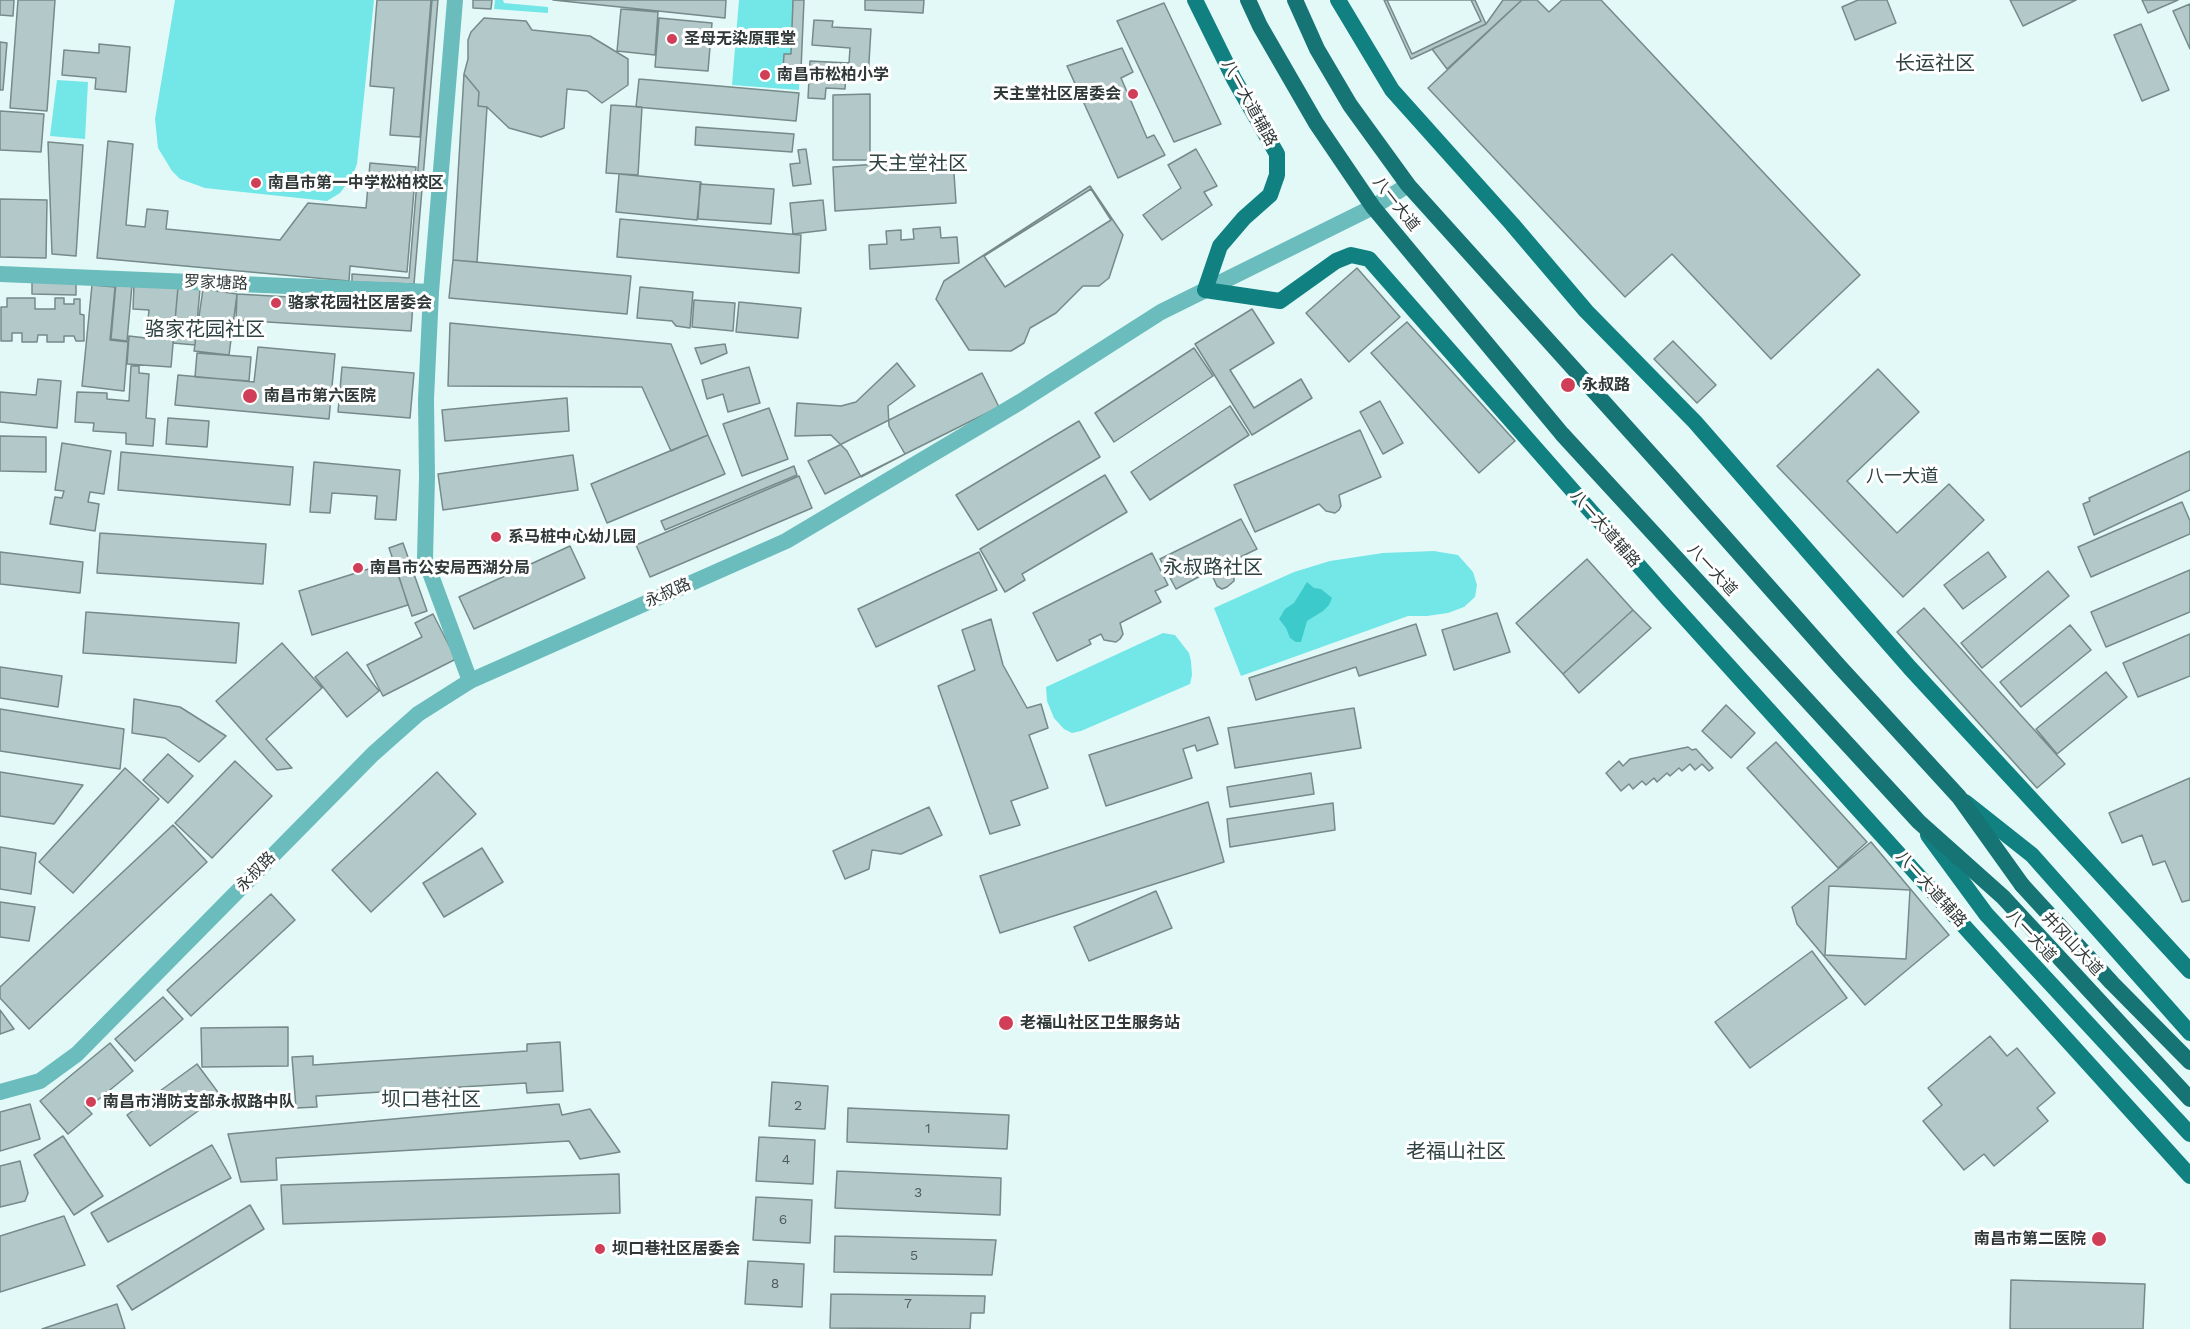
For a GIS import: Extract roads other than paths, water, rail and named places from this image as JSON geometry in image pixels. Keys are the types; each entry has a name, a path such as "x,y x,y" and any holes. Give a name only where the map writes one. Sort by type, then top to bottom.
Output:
{"highway":[{"name":"八一大道","path":"1248,0 1260,26 1316,123 1373,207 1562,434 1919,822"},
{"name":"八一大道","path":"1295,0 1317,48 1350,105 1408,184 1959,797"},
{"name":"井冈山大道","path":"1959,797 2022,885 2112,983 2190,1062"},
{"name":"井冈山大道","path":"1919,822 2003,897 2190,1099"}],"main road":[{"name":"八一大道辅路","path":"1195,0 1234,79 1277,154 1277,175 1270,195 1244,218 1220,246 1205,290 1280,301 1336,261 1351,255 1369,259 1660,591 2190,1176"},
{"path":"1338,0 1392,90 1586,311 1695,422 1910,668 2190,971"},
{"name":"八一大道","path":"1959,797 2032,855 2190,1033"},
{"name":"八一大道","path":"1919,822 1986,914 2190,1134"}],"street":[{"path":"454,0 431,292 426,399 425,560 470,681"},
{"name":"永叔路","path":"0,1092 40,1081 78,1054 373,754 418,714 470,681 786,541 1020,402 1161,312 1373,207 1408,184"},
{"name":"罗家塘路","path":"0,274 431,292"}],"place":[{"name":"圣母无染原罪堂","path":"672,39"},
{"name":"南昌市松柏小学","path":"765,75"},
{"name":"天主堂社区居委会","path":"1133,94"},
{"name":"南昌市第一中学松柏校区","path":"256,183"},
{"name":"骆家花园社区居委会","path":"276,303"},
{"name":"永叔路","path":"1568,385"},
{"name":"南昌市第六医院","path":"250,396"},
{"name":"系马桩中心幼儿园","path":"496,537"},
{"name":"南昌市公安局西湖分局","path":"358,568"},
{"name":"老福山社区卫生服务站","path":"1006,1023"},
{"name":"南昌市消防支部永叔路中队","path":"91,1102"},
{"name":"南昌市第二医院","path":"2099,1239"},
{"name":"坝口巷社区居委会","path":"600,1249"}],"district":[{"name":"长运社区","path":"1935,64"},
{"name":"天主堂社区","path":"918,164"},
{"name":"骆家花园社区","path":"205,330"},
{"name":"八一大道","path":"1902,477"},
{"name":"永叔路社区","path":"1213,568"},
{"name":"坝口巷社区","path":"431,1100"},
{"name":"老福山社区","path":"1456,1152"}]}
